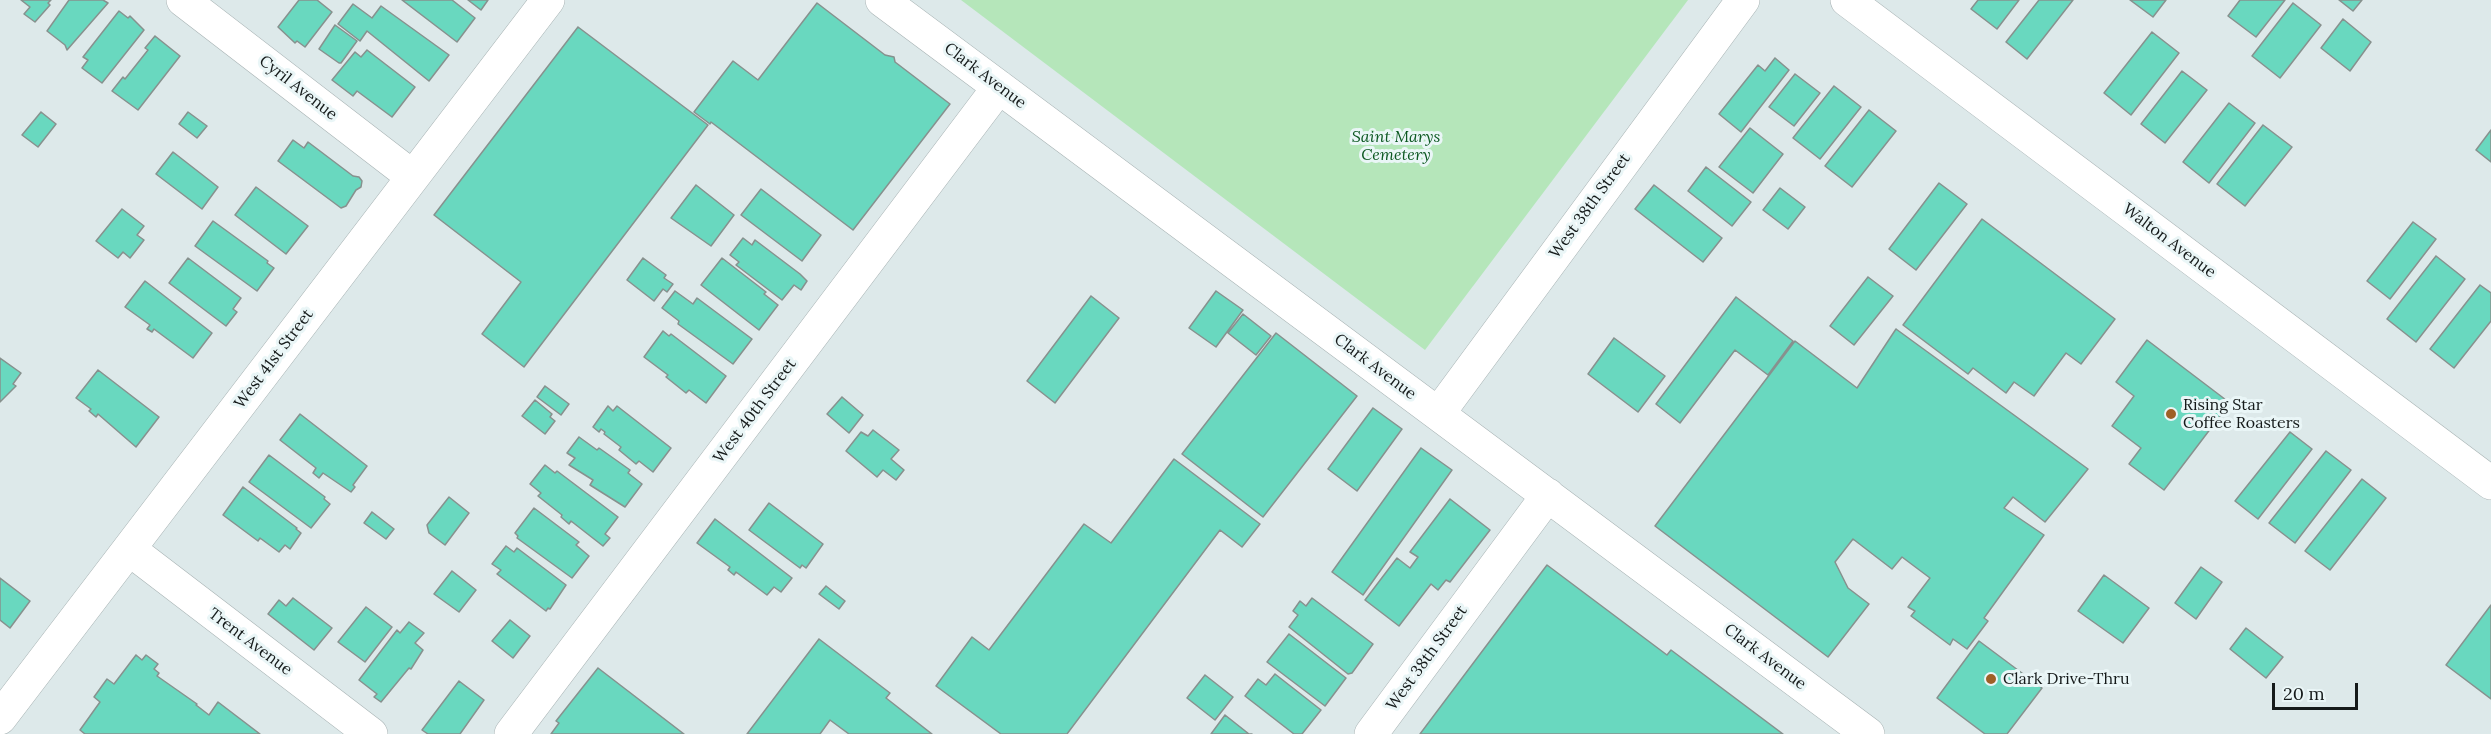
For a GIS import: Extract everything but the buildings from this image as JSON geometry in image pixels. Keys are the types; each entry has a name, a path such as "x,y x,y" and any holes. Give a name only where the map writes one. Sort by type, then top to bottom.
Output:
{"street":[{"name":"Cyril Avenue","path":"183,0 413,177"},
{"name":"West 41st Street","path":"0,718 548,0"},
{"name":"Clark Avenue","path":"882,0 1868,734"},
{"name":"West 38th Street","path":"1438,414 1743,0"},
{"name":"Walton Avenue","path":"1846,0 2491,483"},
{"name":"West 40th Street","path":"511,734 999,87"},
{"name":"West 38th Street","path":"1371,734 1548,495"},
{"name":"Trent Avenue","path":"129,549 371,734"}],"green space":[{"name":"Saint Marys Cemetery","path":"961,0 1688,0 1425,350"}],"place":[{"name":"Rising Star Coffee Roasters","path":"2171,414"},
{"name":"Clark Drive-Thru","path":"1991,679"}]}
